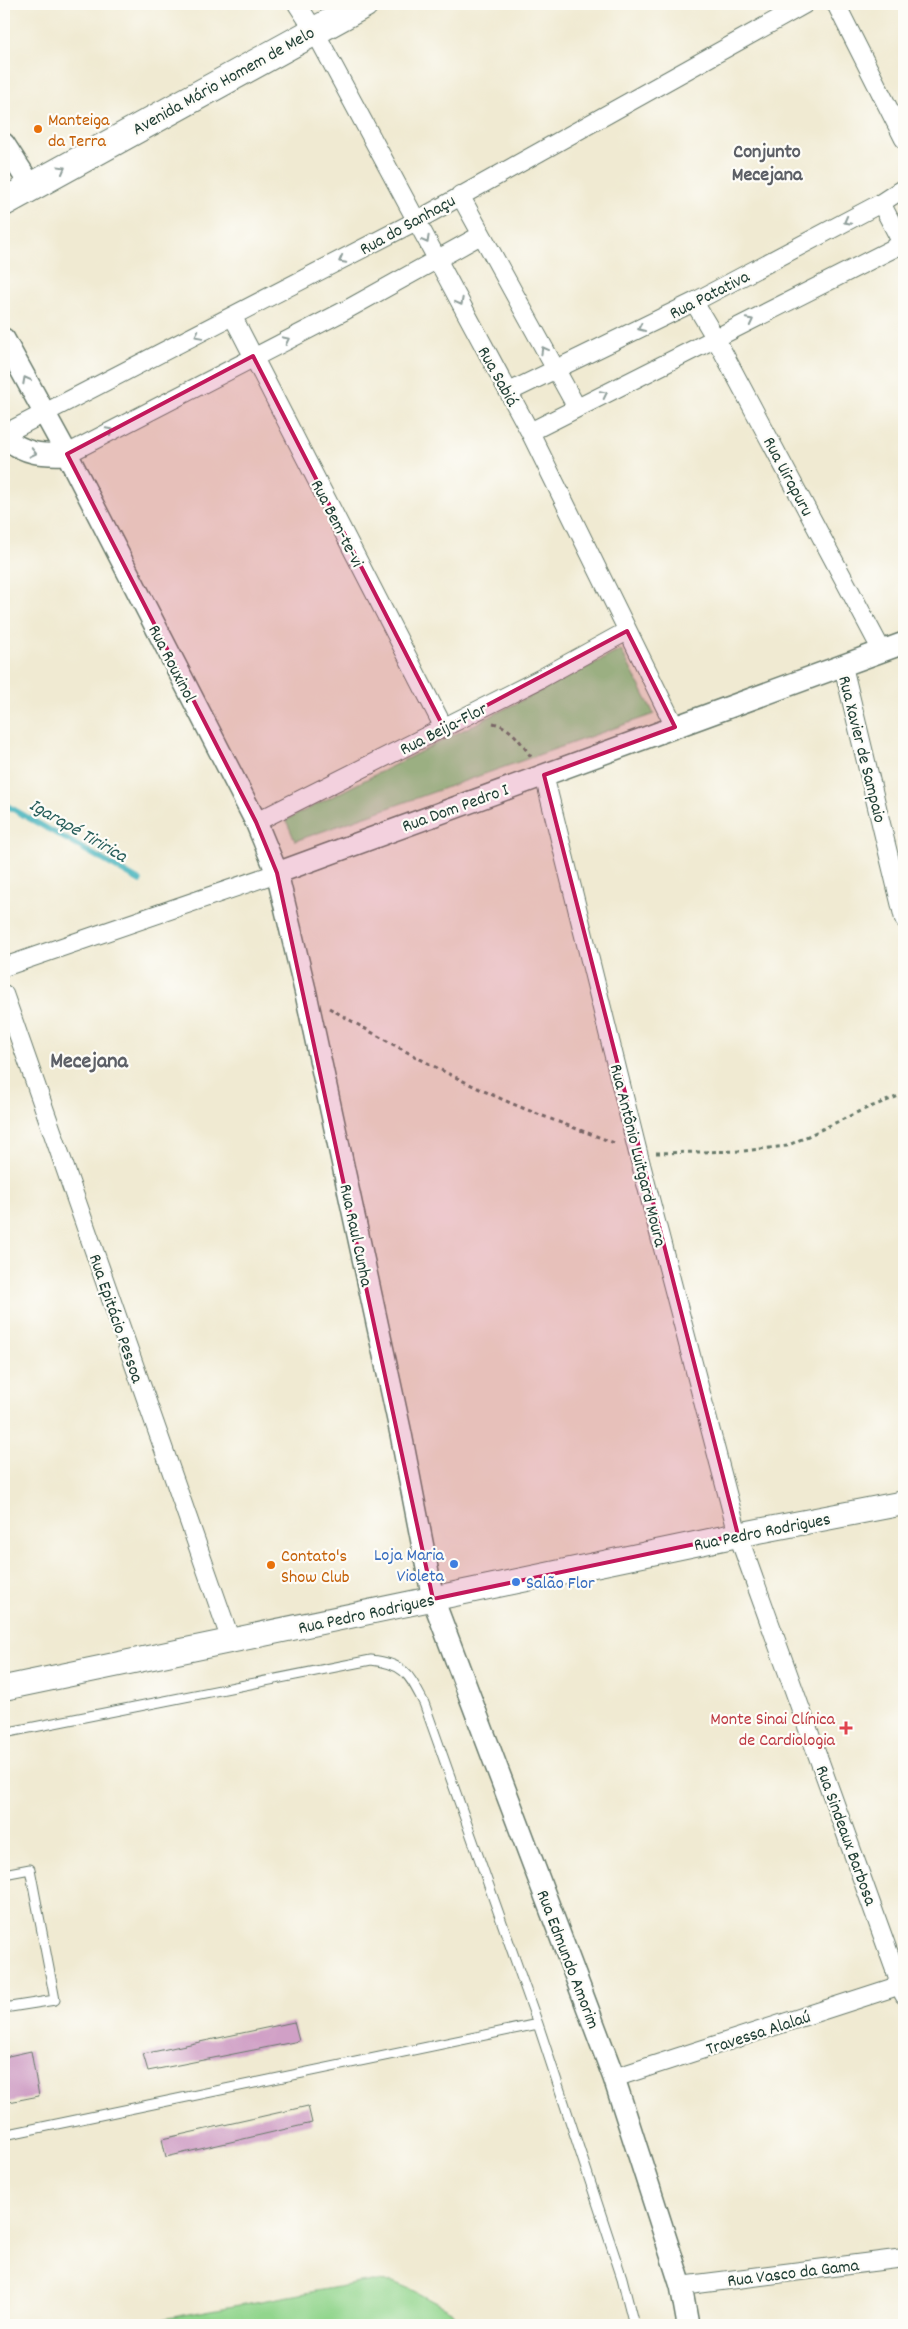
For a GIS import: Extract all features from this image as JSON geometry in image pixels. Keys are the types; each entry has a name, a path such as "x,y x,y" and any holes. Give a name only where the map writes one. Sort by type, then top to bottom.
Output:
{"main road":[{"name":"Avenida Mário Homem de Melo","path":"4,202 364,4"},
{"name":"Rua Pedro Rodrigues","path":"4,1688 738,1535 904,1503"}],"street":[{"name":"Rua Sabiá","path":"297,4 314,30 530,432 675,727"},
{"name":"Rua do Sanhaçu","path":"4,436 416,222 460,195 805,4"},
{"path":"836,4 904,138"},
{"path":"4,144 31,186"},
{"name":"Rua Patativa","path":"509,392 694,302 881,203 904,188"},
{"path":"460,195 577,408"},
{"path":"530,432 904,244 881,203"},
{"path":"4,436 21,450 41,455 67,454 253,356 346,310 481,236"},
{"name":"Rua Uirapuru","path":"694,302 716,338 882,651"},
{"name":"Rua Bem-te-vi","path":"233,317 444,728"},
{"name":"Rua Rouxinol","path":"4,339 67,454 256,822 277,873"},
{"name":"Rua Beija-Flor","path":"256,822 444,728 627,631"},
{"name":"Rua Dom Pedro I","path":"4,967 277,873 904,644"},
{"name":"Rua Xavier de Sampaio","path":"843,666 904,919"},
{"name":"Rua Antônio Luitgard Moura","path":"544,775 638,1153 738,1535"},
{"name":"Rua Raul Cunha","path":"277,873 306,994 401,1434 433,1599"},
{"name":"Rua Epitácio Pessoa","path":"4,994 230,1641"},
{"name":"Rua Sindeaux Barbosa","path":"738,1535 902,1990"},
{"name":"Rua Edmundo Amorim","path":"433,1599 614,2078 681,2286 688,2325"},
{"name":"Travessa Alalaú","path":"614,2078 902,1990"},
{"name":"Rua Vasco da Gama","path":"681,2286 904,2258"}],"lane":[{"path":"4,1732 372,1660 391,1662 404,1670 424,1703 538,2024 622,2278 634,2325"},
{"path":"4,1874 30,1870 55,2000 4,2008"},
{"path":"4,2135 538,2024"}],"path":[{"path":"465,717 503,726 517,738 544,775"},
{"path":"306,994 386,1042 459,1079 524,1109 638,1153 743,1151 786,1146 860,1111 904,1094"}],"highlighted area":[{"path":"253,356 444,728 627,631 675,727 544,775 738,1535 433,1599 277,873 256,822 67,454"}],"green space":[{"path":"621,650 654,714 295,841 286,820"},
{"path":"371,2281 393,2282 410,2289 453,2312 462,2325 129,2325"}],"building":[{"path":"294,2022 299,2041 148,2071 143,2054"},
{"path":"31,2051 39,2096 4,2103 4,2057"},
{"path":"308,2106 312,2123 166,2157 162,2139"}],"waterway":[{"name":"Igarapé Tiririca","path":"4,804 140,881"}],"place":[{"name":"Manteiga da Terra","path":"38,129"},
{"name":"Loja Maria Violeta","path":"454,1564"},
{"name":"Contato's Show Club","path":"271,1565"},
{"name":"Salão Flor","path":"516,1582"},
{"name":"Monte Sinai Clínica de Cardiologia","path":"846,1728"}],"district":[{"name":"Conjunto Mecejana","path":"767,162"},
{"name":"Mecejana","path":"89,1059"}]}
